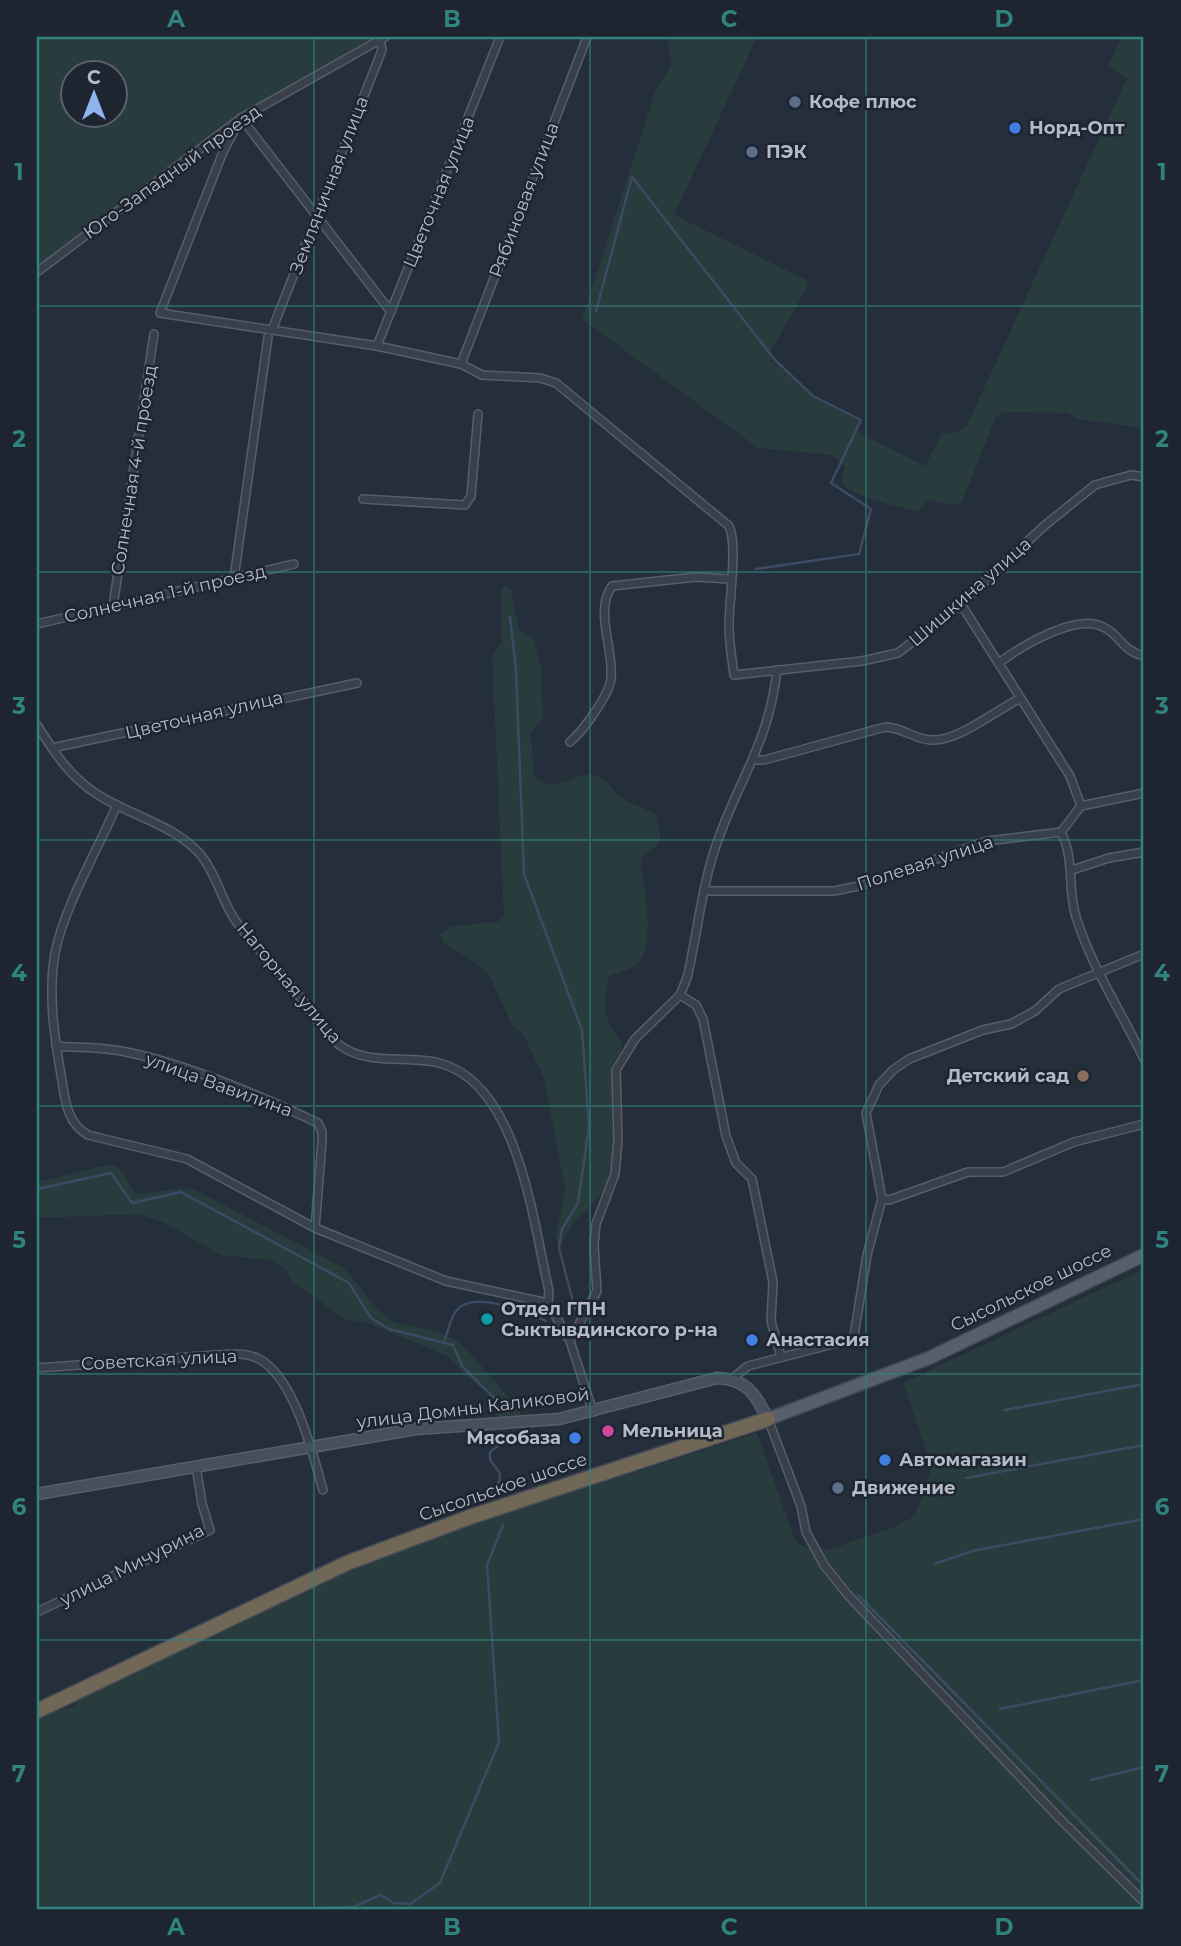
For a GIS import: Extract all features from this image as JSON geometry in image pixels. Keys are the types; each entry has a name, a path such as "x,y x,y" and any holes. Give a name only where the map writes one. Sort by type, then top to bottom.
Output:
{"highway":[{"name":"Сысольское шоссе","path":"37,1711 347,1563 470,1517 768,1419"}],"main road":[{"name":"Сысольское шоссе","path":"768,1419 929,1358 1144,1255"},
{"name":"улица Домны Каликовой","path":"37,1494 415,1429 539,1421 593,1412 717,1378 733,1378"},
{"path":"733,1378 747,1385 755,1394 768,1419"}],"street":[{"name":"Цветочная улица","path":"377,346 500,37"},
{"name":"Рябиновая улица","path":"461,364 587,37"},
{"name":"Юго-Западный проезд","path":"37,272 241,118 383,38"},
{"name":"Земляничная улица","path":"234,578 270,334 382,50 383,38"},
{"path":"241,118 391,312"},
{"name":"Шишкина улица","path":"241,118 223,152 160,313 270,334 377,346 461,364 482,375 540,378 556,383 729,526 735,538 729,579 729,630 734,676 862,662 898,653 961,604 1044,526 1095,485 1131,475 1144,477"},
{"name":"Солнечная 4-й проезд","path":"113,606 154,334"},
{"path":"363,499 460,506 468,502 478,414"},
{"name":"Солнечная 1-й проезд","path":"37,624 294,564"},
{"path":"570,742 583,731 612,680 605,617 606,595 612,586 696,577 729,579"},
{"path":"961,604 999,663 1018,699 1057,752 1070,776 1081,806"},
{"path":"999,663 1019,647 1043,636 1092,624 1105,627 1123,648 1144,656"},
{"path":"570,1341 597,1292 594,1245 596,1224 615,1174 618,1140 616,1070 635,1039 680,995 692,960 704,891 719,835 755,760 774,700 778,670"},
{"name":"Цветочная улица","path":"51,748 357,683"},
{"path":"755,760 764,760 885,727 896,727 917,738 948,739 1018,699"},
{"name":"Нагорная улица","path":"37,725 51,748 83,785 117,806 177,835 199,854 234,918 340,1045 372,1058 421,1059 442,1064 477,1084 492,1100 504,1123 525,1191 549,1290 548,1303 570,1341 593,1412"},
{"path":"1144,793 1081,806 1061,832 1070,848 1074,913 1096,972 1144,1059"},
{"path":"117,806 67,915 55,953 52,1005 56,1046 68,1111 78,1129 88,1135 187,1159 315,1228 446,1281 548,1303"},
{"name":"Полевая улица","path":"704,891 834,891 863,885 987,841 1061,832"},
{"path":"1072,870 1109,858 1144,852"},
{"path":"733,1378 748,1366 849,1340 854,1336 867,1255 882,1199 866,1113 879,1085 893,1070 909,1059 983,1030 1012,1024 1035,1011 1059,989 1144,954"},
{"path":"680,995 696,1005 703,1019 726,1136 736,1163 752,1179 773,1282 771,1321 781,1357"},
{"name":"улица Вавилина","path":"56,1046 110,1049 146,1057 251,1093 318,1124 323,1132 323,1142 315,1228"},
{"path":"882,1199 889,1200 968,1172 1003,1172 1074,1142 1144,1124"},
{"name":"Советская улица","path":"37,1368 244,1354 266,1363 279,1376 311,1447 323,1489"},
{"path":"768,1419 801,1507 806,1532 824,1565 847,1594 1059,1818 1144,1902"},
{"name":"улица Мичурина","path":"37,1612 210,1530 202,1504 196,1466"}],"shaded area":[{"path":"37,37 374,37 240,118 37,267"},
{"path":"667,37 757,37 674,215 807,280 808,286 770,352 771,360 811,394 860,419 857,432 925,466 942,433 959,432 967,425 1127,78 1108,66 1121,37 1144,37 1144,434 1141,428 1078,419 1067,413 1004,412 996,417 962,502 955,505 928,500 918,511 911,510 865,497 846,488 842,483 845,466 833,455 758,448 582,319 656,89 672,64"},
{"path":"505,585 511,590 519,630 533,637 541,667 543,719 531,732 534,777 543,782 559,784 581,776 596,776 626,800 656,815 660,835 658,843 643,855 641,863 648,929 643,954 635,965 608,977 606,1012 622,1043 621,1052 612,1064 615,1148 611,1173 603,1193 575,1221 559,1248 556,1236 565,1189 544,1078 524,1036 512,1025 490,977 475,962 443,943 440,935 450,927 500,921 504,916 492,656 502,642 501,590"},
{"path":"112,1165 121,1171 138,1194 187,1188 196,1190 344,1268 379,1311 395,1322 439,1332 461,1343 519,1408 521,1415 497,1417 492,1396 466,1376 450,1357 365,1322 347,1320 293,1283 284,1268 272,1260 221,1255 165,1223 139,1214 37,1218 37,1181"},
{"path":"1144,1269 1144,1909 37,1909 37,1717 74,1706 78,1698 348,1572 472,1525 757,1433 795,1540 803,1546 831,1549 896,1526 910,1519 918,1508 932,1466 903,1383"}],"waterway":[{"path":"596,311 632,177 775,360 813,396 861,420 831,483 871,509 859,554 756,569"},
{"path":"510,617 516,670 524,874 582,1030 589,1127 578,1203 562,1229 559,1248 575,1309"},
{"path":"37,1189 111,1173 132,1203 181,1192 349,1283 371,1318 389,1329 453,1345 462,1366 508,1412"},
{"path":"444,1343 456,1311 474,1302 500,1304 546,1321"},
{"path":"1005,1410 1144,1384"},
{"path":"494,1502 492,1489 499,1482 500,1473 490,1460 490,1452 512,1435"},
{"path":"966,1478 1144,1445"},
{"path":"934,1564 972,1551 1144,1519"},
{"path":"289,1909 353,1907 381,1895 394,1903 410,1904 440,1883 499,1742 487,1565 503,1525"},
{"path":"859,1596 1144,1886"},
{"path":"1000,1709 1144,1680"},
{"path":"1091,1780 1144,1767"}],"place":[{"name":"Кофе плюс","path":"795,102"},
{"name":"Норд-Опт","path":"1015,128"},
{"name":"ПЭК","path":"752,152"},
{"name":"Детский сад","path":"1083,1076"},
{"name":"Отдел ГПН Сыктывдинского р-на","path":"487,1319"},
{"name":"Анастасия","path":"752,1340"},
{"name":"Мельница","path":"608,1431"},
{"name":"Мясобаза","path":"575,1438"},
{"name":"Автомагазин","path":"885,1460"},
{"name":"Движение","path":"838,1488"}]}
